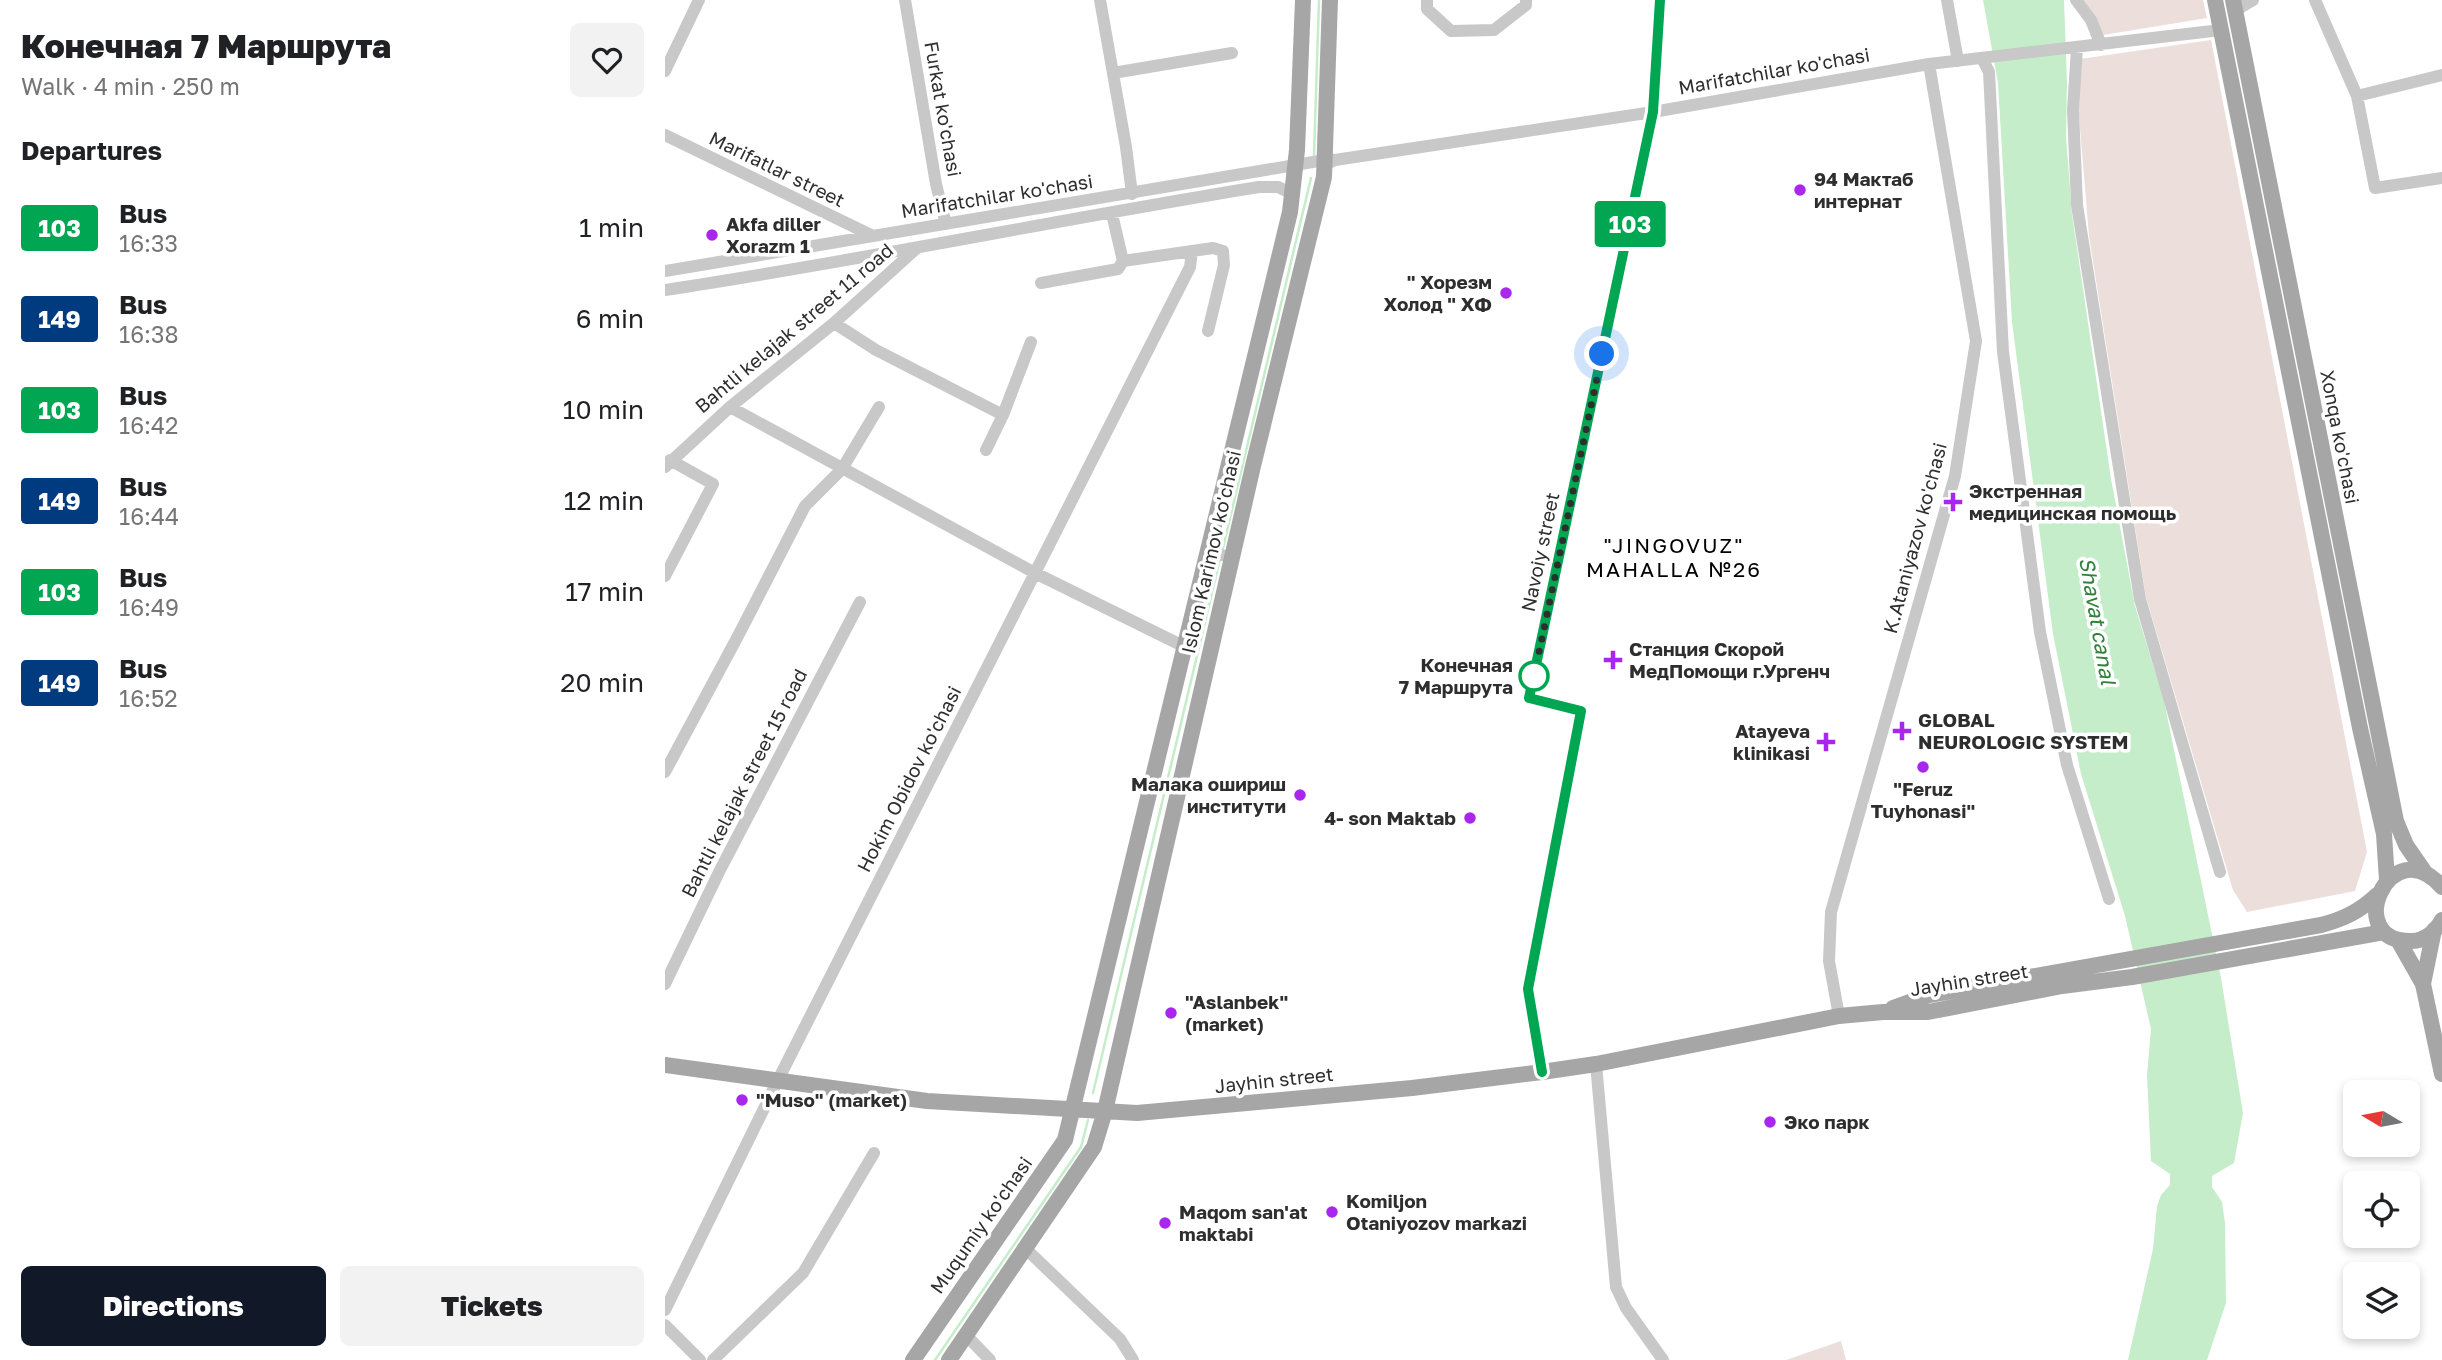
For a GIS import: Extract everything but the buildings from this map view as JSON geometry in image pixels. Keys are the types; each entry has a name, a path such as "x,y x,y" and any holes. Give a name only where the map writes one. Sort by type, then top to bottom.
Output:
{"main road":[{"name":"Islom Karimov ko'chasi","path":"1073,1110 1293,194 1303,0"},
{"name":"Islom Karimov ko'chasi","path":"1105,1111 1231,557 1329,161 1330,0"},
{"name":"Xonqa ko'chasi","path":"2215,0 2368,727 2396,821 2406,845 2426,874 2442,887"},
{"name":"Xonqa ko'chasi","path":"2235,5 2368,727 2384,834 2387,880"},
{"path":"2060,979 2131,960 2340,920 2361,910 2377,895 2387,880 2405,872 2426,874"},
{"path":"2377,895 2376,916 2379,925 2391,936 2423,984 2442,1074"},
{"path":"2060,979 2132,977 2258,954 2391,936 2418,940 2438,925"},
{"path":"2423,984 2438,925"},
{"name":"Jayhin street","path":"665,1065 927,1101 1137,1113 1236,1106 1542,1072 1596,1064 1839,1016 1929,1012 2060,979"},
{"name":"Muqumiy ko'chasi","path":"913,1360 1065,1140 1073,1110"},
{"path":"949,1360 1094,1147 1105,1111"}],"street":[{"path":"665,71 699,0"},
{"name":"Furkat ko'chasi","path":"905,0 936,184 946,224"},
{"path":"1100,0 1132,194"},
{"path":"1427,0 1427,9 1451,31 1494,30 1526,5 1526,0"},
{"name":"Navoiy street","path":"1542,1072 1528,989 1581,711 1529,698 1653,112 1660,0"},
{"path":"1947,0 1958,61"},
{"path":"2076,0 2091,20 2101,45"},
{"path":"2235,5 2253,0"},
{"path":"2315,0 2357,96 2375,188 2442,178"},
{"name":"Marifatchilar ko'chasi","path":"665,271 1296,165 1653,112 1929,64 2221,30"},
{"path":"2077,48 2073,110 2077,205 2140,599 2220,872"},
{"path":"1113,73 1233,53"},
{"path":"1982,58 1989,72 2003,352 2040,632 2067,765 2109,900"},
{"name":"K.Ataniyazov ko'chasi","path":"1839,1016 1829,961 1831,912 1955,476 1976,341 1929,64"},
{"path":"2357,96 2442,75"},
{"name":"Marifatlar street","path":"665,135 873,236"},
{"name":"Marifatchilar ko'chasi","path":"665,290 787,271 1259,187 1278,187 1293,194"},
{"path":"1041,283 1118,269 1123,261 1112,214"},
{"name":"Bahtli kelajak street 11 road","path":"668,463 730,407 834,323 918,247"},
{"path":"1123,261 1213,248 1223,251 1224,265 1208,331"},
{"name":"Hokim Obidov ko'chasi","path":"665,1310 778,1080 1190,267 1192,251"},
{"path":"834,323 876,349 1003,415"},
{"path":"986,450 1003,415 1031,342"},
{"path":"730,407 1035,573 1183,646"},
{"path":"665,772 804,506 842,469 879,407"},
{"path":"665,576 713,484 668,463"},
{"path":"1207,551 1231,557"},
{"name":"Bahtli kelajak street 15 road","path":"665,984 720,870 860,602"},
{"path":"1596,1064 1616,1287 1626,1308 1663,1360"},
{"path":"713,1360 803,1273 874,1153"},
{"path":"1025,1248 1119,1339 1133,1360"},
{"path":"665,1325 700,1360"},
{"path":"966,1335 990,1360"}],"shaded area":[{"path":"2083,0 2203,0 2207,18 2091,37"},
{"path":"2211,40 2367,852 2355,891 2247,912 2233,890 2146,597 2089,236 2079,116 2080,59"},
{"path":"1841,1341 1846,1360 1786,1360"}],"water":[{"name":"Shavat canal","path":"1983,0 2064,0 2066,137 2072,214 2111,479 2135,606 2164,701 2221,978 2243,1113 2234,1163 2212,1176 2212,1187 2222,1202 2225,1223 2226,1303 2207,1360 2128,1360 2153,1249 2157,1206 2161,1195 2170,1185 2170,1174 2151,1161 2147,1075 2151,1029 2125,916 2081,774 2053,634 2012,322 1998,83"}],"waterway":[{"path":"1314,155 1319,0"},
{"path":"1222,552 1311,178"},
{"path":"1093,1093 1220,559"},
{"path":"935,1360 1081,1147 1088,1120"}],"bus line":[{"name":"103","path":"1542,1072 1528,989 1581,711 1529,698 1653,112 1660,0"}],"place":[{"name":"94 Мактаб интернат","path":"1800,190"},
{"name":"Akfa diller Xorazm 1","path":"712,235"},
{"name":"\" Хорезм Холод \" ХФ","path":"1506,293"},
{"name":"Экстренная медицинская помощь","path":"1953,502"},
{"name":"Станция Скорой МедПомощи г.Ургенч","path":"1613,660"},
{"name":"Конечная 7 Маршрута","path":"1534,676"},
{"name":"GLOBAL NEUROLOGIC SYSTEM","path":"1902,731"},
{"name":"Atayeva klinikasi","path":"1826,742"},
{"name":"\"Feruz Tuyhonasi\"","path":"1923,767"},
{"name":"Малака ошириш институти","path":"1300,795"},
{"name":"4- son Maktab","path":"1470,818"},
{"name":"\"Aslanbek\" (market)","path":"1171,1013"},
{"name":"\"Muso\" (market)","path":"742,1100"},
{"name":"Эко парк","path":"1770,1122"},
{"name":"Komiljon Otaniyozov markazi","path":"1332,1212"},
{"name":"Maqom san'at maktabi","path":"1165,1223"}],"district":[{"name":"\"JINGOVUZ\" MAHALLA №26","path":"1674,558"}],"route":[{"path":"1534,676 1602,354"}]}
